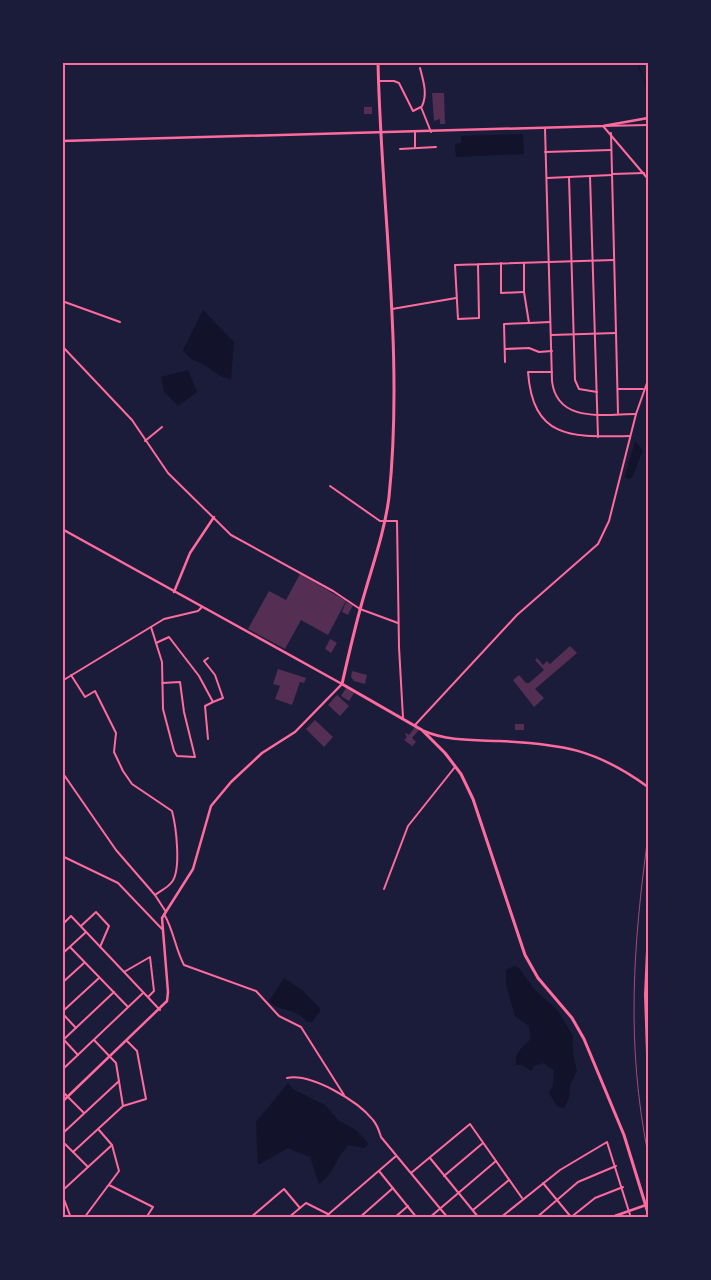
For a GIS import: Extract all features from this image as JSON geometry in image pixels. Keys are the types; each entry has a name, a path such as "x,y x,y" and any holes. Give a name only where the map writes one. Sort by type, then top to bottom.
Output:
{"main road":[{"path":"378,62 380,133 392,309 394,398 392,456 385,521 360,609 342,684 422,730 456,766 473,799 525,955 538,978 572,1018 584,1039 624,1135 648,1213"}],"street":[{"path":"379,82 396,82 413,111 421,107 425,100 420,68"},
{"path":"421,107 431,132"},
{"path":"603,126 648,118"},
{"path":"62,141 648,125"},
{"path":"603,126 648,179"},
{"path":"545,128 550,322 554,393 564,406 576,413 636,414"},
{"path":"415,132 416,148"},
{"path":"610,133 618,414"},
{"path":"400,149 436,148"},
{"path":"546,152 611,150"},
{"path":"546,178 644,173"},
{"path":"590,176 598,437"},
{"path":"569,177 576,385 582,391 596,392"},
{"path":"478,264 479,318 458,319 455,265 478,264 501,263 614,260"},
{"path":"501,263 501,293 524,292"},
{"path":"524,263 524,292 529,323"},
{"path":"392,309 456,298"},
{"path":"62,301 120,322"},
{"path":"505,362 504,324 550,322"},
{"path":"551,335 617,333"},
{"path":"62,346 132,420 144,441 168,473 236,538 301,572 360,609 398,623"},
{"path":"504,349 529,348 539,352 552,351"},
{"path":"552,372 528,372 531,397 541,416 551,425 567,434 583,437 630,436"},
{"path":"415,725 517,614 598,544 609,521 636,414 643,389 648,380"},
{"path":"618,389 643,389"},
{"path":"144,441 162,427"},
{"path":"330,486 380,521 396,521 398,623 403,718"},
{"path":"174,592 190,553 214,517"},
{"path":"62,530 342,684 295,732 262,753 216,798 208,814 192,869 162,918 168,995 160,1010 62,1102"},
{"path":"62,681 164,619 198,611 202,607"},
{"path":"151,627 162,662 162,683 163,709 174,751 177,756 195,757 184,712 180,682 162,683"},
{"path":"156,643 169,637 199,676 213,702"},
{"path":"208,658 204,661 215,676 223,698 205,706 208,739"},
{"path":"71,675 85,696 96,691 116,733 114,752 132,784 172,811 178,842 175,876 171,883 155,895"},
{"path":"422,730 440,737 530,742 570,747 614,764 647,786"},
{"path":"384,889 408,826 456,766"},
{"path":"62,772 116,850 155,895 173,929 177,948 184,965 256,991 279,1016 301,1027 344,1095 373,1119 379,1128 381,1137 448,1218"},
{"path":"62,856 118,883 133,896 162,929"},
{"path":"81,926 96,912 109,926 100,947"},
{"path":"63,924 71,916 160,1010"},
{"path":"648,928 644,995 648,1082"},
{"path":"62,954 86,932"},
{"path":"70,947 128,1007"},
{"path":"124,972 150,957 154,991 148,997"},
{"path":"62,983 85,962"},
{"path":"76,1028 62,1013 99,977"},
{"path":"78,1055 63,1040 114,992"},
{"path":"62,1070 143,993"},
{"path":"644,995 648,996"},
{"path":"94,1040 116,1063 123,1106"},
{"path":"74,1152 123,1106 146,1100 137,1051 127,1041"},
{"path":"286,1078 305,1080 344,1095"},
{"path":"62,1134 119,1081"},
{"path":"62,1091 84,1113"},
{"path":"411,1174 470,1124 522,1198"},
{"path":"84,1218 119,1171 112,1145 98,1130"},
{"path":"62,1141 88,1167"},
{"path":"444,1176 483,1142"},
{"path":"500,1218 522,1198 560,1170 607,1142 632,1218"},
{"path":"71,1218 62,1192 112,1145"},
{"path":"324,1218 397,1156"},
{"path":"430,1158 479,1218"},
{"path":"430,1218 496,1162"},
{"path":"536,1218 578,1182 616,1166"},
{"path":"379,1171 418,1218"},
{"path":"473,1210 509,1180"},
{"path":"543,1183 570,1217 599,1196 623,1187"},
{"path":"109,1185 153,1207 146,1218"},
{"path":"359,1218 394,1188"},
{"path":"250,1218 284,1189 300,1208"},
{"path":"288,1218 306,1203 332,1218"},
{"path":"609,1218 646,1205"},
{"path":"394,1218 408,1206"}],"shaded area":[{"path":"523,134 524,154 456,157 455,144 461,143 461,136"},
{"path":"203,310 234,342 231,379 220,375 191,358 183,350"},
{"path":"188,370 197,392 178,406 164,391 161,377"},
{"path":"635,441 643,450 633,476 629,479 625,477"},
{"path":"514,966 519,968 535,990 558,1011 573,1036 573,1053 577,1071 570,1085 569,1098 564,1108 557,1106 549,1093 553,1085 554,1070 543,1063 534,1066 531,1071 522,1065 516,1065 515,1061 518,1053 531,1039 529,1026 515,1016 506,985 506,970"},
{"path":"284,978 302,990 320,1008 320,1012 312,1022 307,1022 298,1014 278,1007 269,1001"},
{"path":"288,1083 293,1089 325,1105 338,1120 356,1130 369,1144 364,1148 349,1145 341,1154 329,1175 319,1184 310,1157 288,1148 258,1165 256,1122"}],"building":[{"path":"432,93 444,93 445,124 440,124 440,119 434,121"},
{"path":"364,107 372,107 372,114 364,114"},
{"path":"300,574 346,601 328,635 301,620 285,649 248,629 269,591 286,600"},
{"path":"346,602 353,605 348,615 342,612"},
{"path":"330,639 337,643 331,653 325,649"},
{"path":"570,646 577,653 535,689 544,698 534,707 513,680 519,675 526,683 529,683 544,670 535,660 537,658 543,665 547,661 550,664"},
{"path":"278,669 306,678 304,683 300,682 292,705 275,699 280,686 273,684"},
{"path":"352,671 367,675 365,684 354,681 351,677"},
{"path":"346,688 354,693 349,701 341,696"},
{"path":"337,695 349,706 340,716 328,705"},
{"path":"315,720 333,737 324,747 306,729"},
{"path":"515,724 524,724 524,730 515,730"},
{"path":"415,727 419,730 412,738 416,742 412,746 404,740 407,737 405,734 409,735"}],"waterway":[{"path":"637,62 648,90"}],"railway":[{"path":"648,836 639,917 634,995 637,1073 648,1154"}]}
